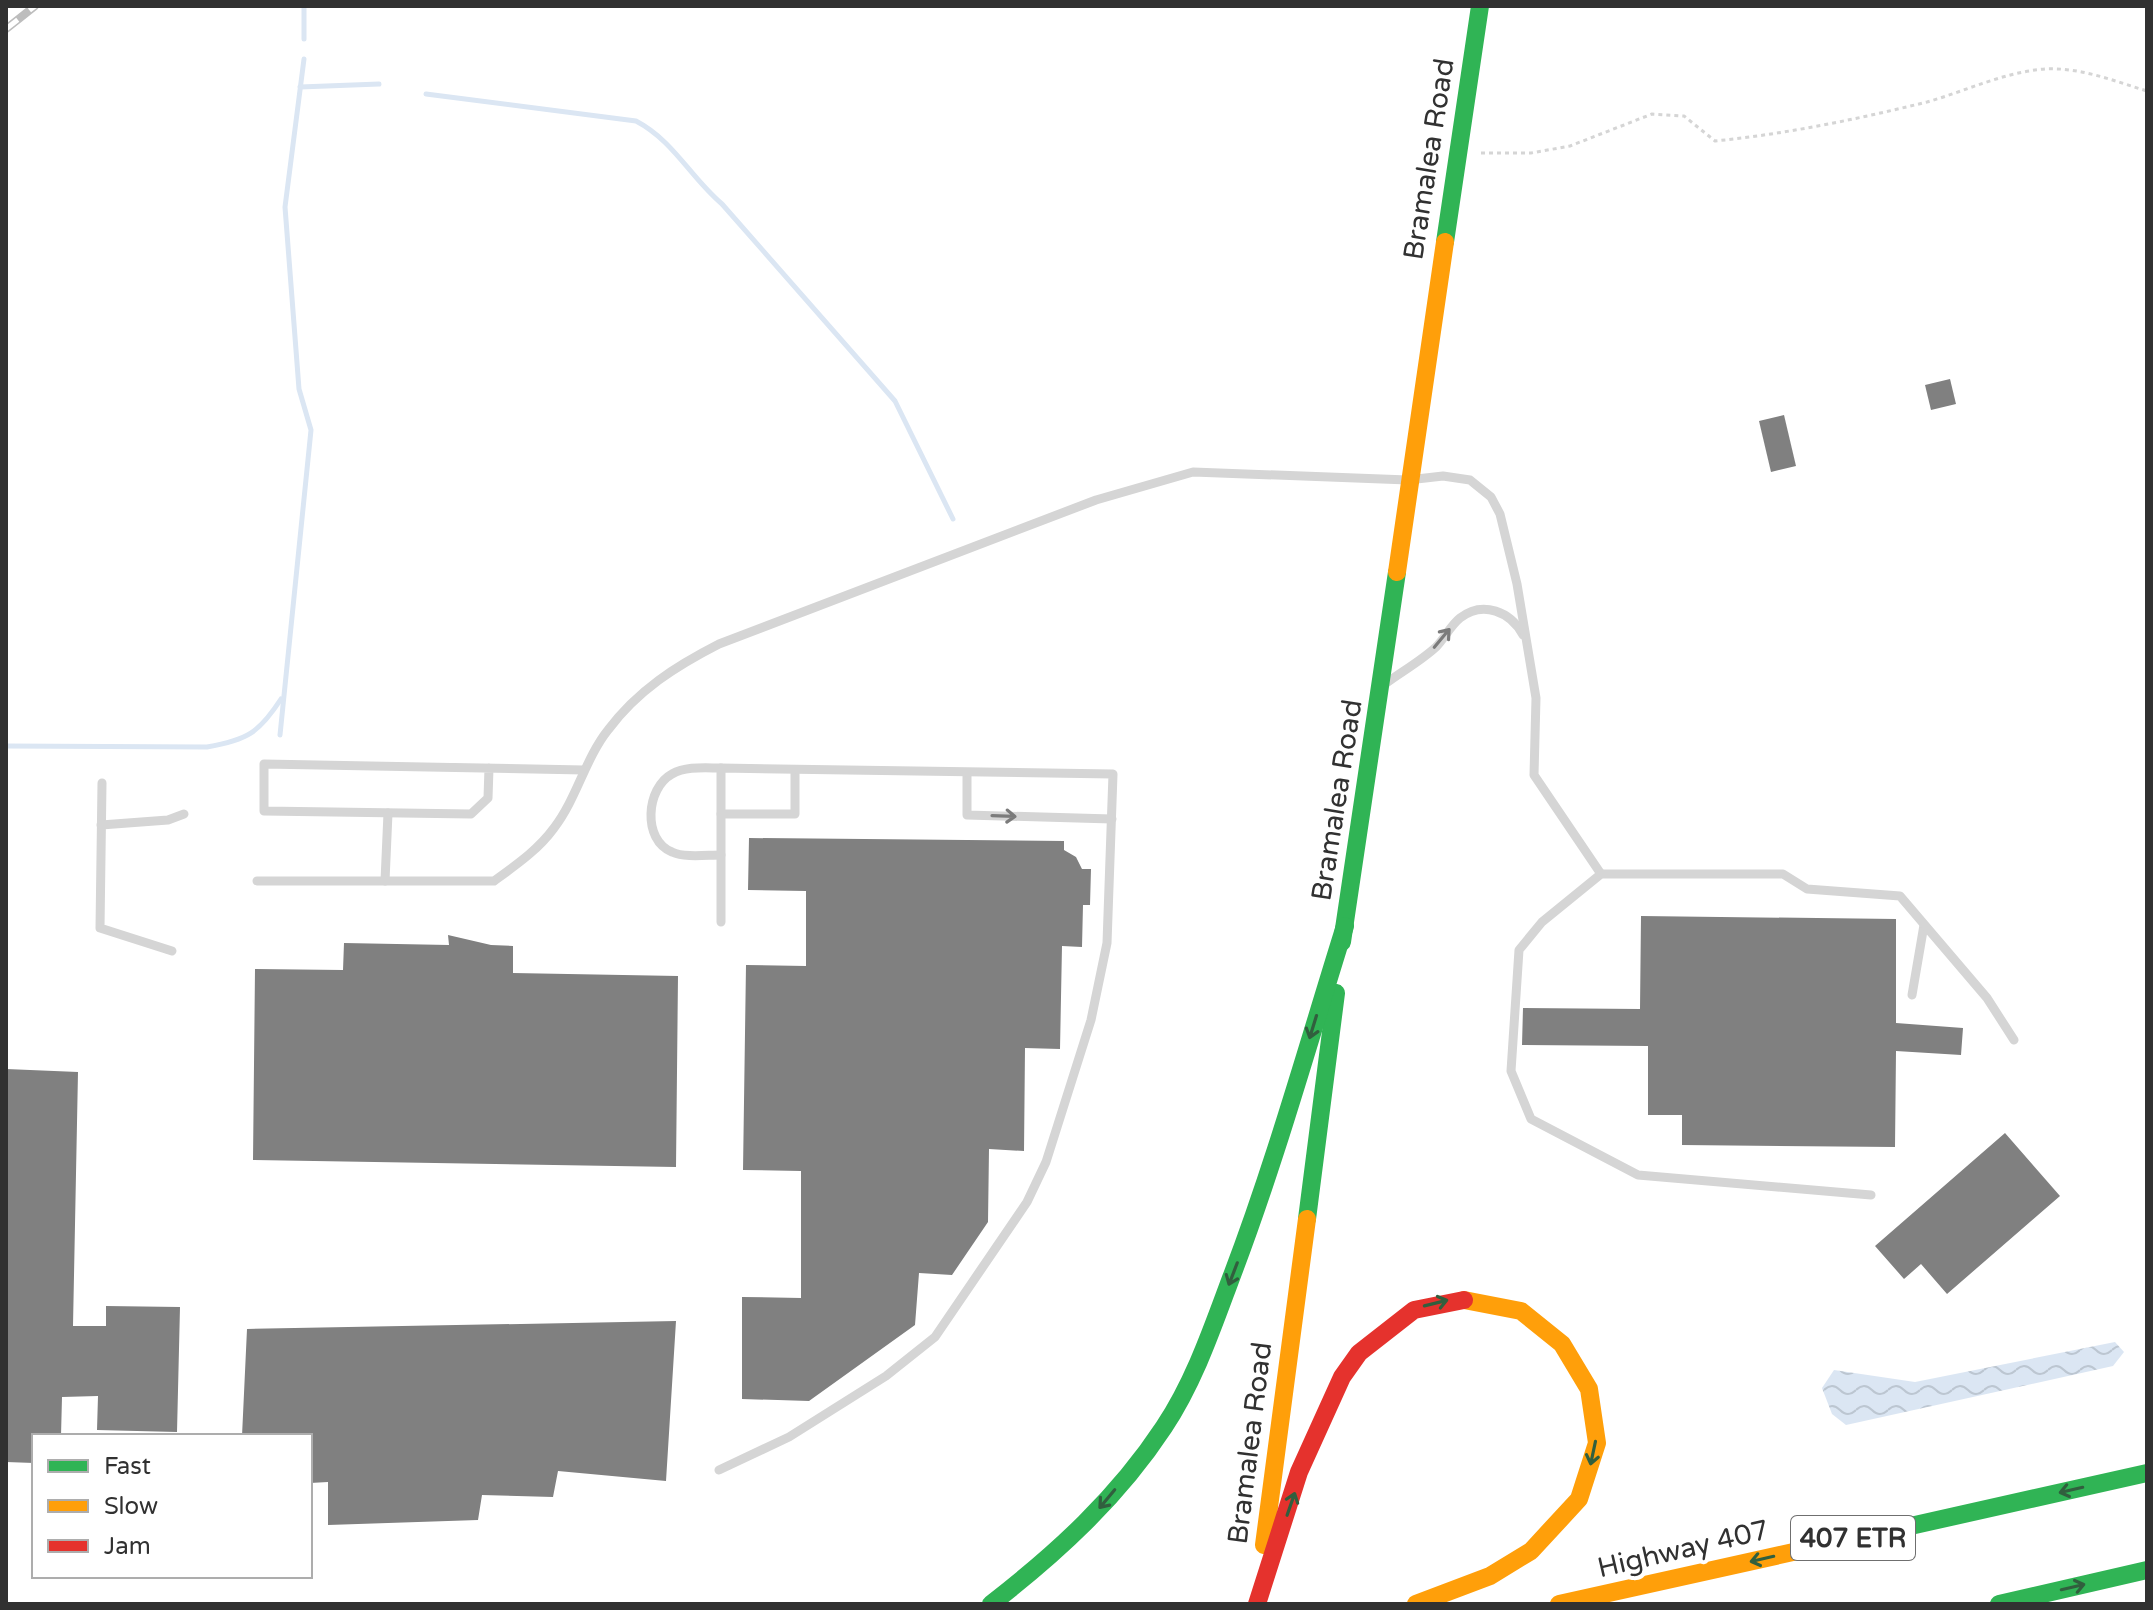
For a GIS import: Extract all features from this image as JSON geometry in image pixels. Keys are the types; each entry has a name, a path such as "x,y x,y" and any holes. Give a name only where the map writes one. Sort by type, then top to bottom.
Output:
{"main road":[{"name":"Bramalea Road","path":"1256,1604 1345,926 1382,686 1408,480 1480,6"},
{"path":"991,1604 1037,1570 1101,1506 1164,1427 1197,1367 1247,1239 1345,926"},
{"path":"1256,1604 1321,1419 1335,1389 1359,1353 1383,1329 1424,1306 1448,1300 1500,1302 1536,1318 1557,1336 1586,1376 1596,1414 1592,1459 1574,1506 1534,1549 1487,1578 1416,1604"},
{"name":"Highway 407","path":"1559,1604 2147,1473"},
{"path":"1999,1604 2147,1570"}],"lane":[{"path":"257,881 494,881 520,863 556,826 606,732 628,705 684,662 719,644 1096,500 1193,472 1408,480 1443,476 1470,480 1491,497 1500,514 1529,649 1536,698 1534,775 1601,874"},
{"path":"1382,686 1436,646 1459,619 1470,612 1483,609 1508,616 1518,625 1529,649"},
{"path":"489,768 488,798 471,814 264,811 264,764 489,768 584,770"},
{"path":"719,1470 789,1437 886,1376 935,1337 1027,1202 1046,1162 1091,1020 1107,943 1113,774 691,768 668,776 657,788 652,821 652,831 660,845 673,853 721,855"},
{"path":"721,768 721,922"},
{"path":"721,814 795,814 795,770"},
{"path":"967,774 967,815 1112,819"},
{"path":"102,783 100,928 172,951"},
{"path":"385,881 388,813"},
{"path":"101,825 168,820 184,814"},
{"path":"1871,1195 1638,1175 1531,1119 1511,1071 1519,950 1542,922 1601,874 1783,874 1807,889 1900,896 1987,998 2014,1040"},
{"path":"1912,995 1924,925"}],"path":[{"path":"1457,153 1531,153 1570,146 1652,114 1684,116 1715,141 1763,136 1929,101 1976,84 2046,69 2090,73 2147,91"}],"water":[{"path":"2115,1342 2124,1352 2113,1366 1846,1425 1832,1414 1822,1388 1834,1370 1915,1382"}],"building":[{"path":"1950,379 1956,404 1931,410 1925,385"},
{"path":"1784,415 1796,466 1771,472 1759,421"},
{"path":"749,838 1064,841 1064,850 1076,857 1082,869 1091,869 1090,905 1083,905 1082,947 1062,946 1060,1049 1025,1048 1024,1151 989,1149 988,1222 952,1275 919,1273 915,1325 809,1401 742,1399 742,1297 801,1298 801,1171 743,1170 746,965 806,966 806,891 748,890"},
{"path":"1641,916 1896,919 1896,1023 1963,1028 1961,1055 1896,1051 1895,1147 1682,1145 1682,1115 1648,1115 1648,1046 1522,1045 1523,1008 1640,1009"},
{"path":"448,935 491,945 513,946 513,973 678,976 676,1167 253,1160 255,969 343,970 344,943 449,945"},
{"path":"6,1069 78,1072 73,1326 106,1326 106,1306 180,1307 177,1432 97,1430 98,1396 62,1397 61,1434 32,1434 32,1463 6,1462"},
{"path":"2005,1133 2060,1196 1947,1294 1921,1264 1904,1279 1875,1246"},
{"path":"676,1321 666,1481 558,1471 553,1497 482,1495 478,1520 328,1525 328,1482 312,1483 312,1434 242,1434 247,1329"}],"waterway":[{"path":"304,6 304,39"},
{"path":"280,735 311,430 299,389 285,207 304,59"},
{"path":"300,87 379,84"},
{"path":"426,94 636,121 649,129 722,204 895,401 953,519"},
{"path":"6,746 207,747 251,733 266,720 281,699"}],"railway":[{"path":"6,29 35,6"}],"traffic: fast":[{"path":"1445,242 1480,6"},
{"path":"1342,942 1397,572"},
{"path":"991,1604 1063,1544 1127,1477 1164,1427 1184,1392 1247,1235 1345,926"},
{"path":"1307,1219 1336,993"},
{"path":"1906,1527 2147,1473"},
{"path":"1999,1604 2147,1570"}],"traffic: slow":[{"path":"1397,572 1445,242"},
{"path":"1264,1545 1307,1219"},
{"path":"1416,1604 1490,1576 1531,1551 1579,1499 1597,1443 1589,1389 1562,1344 1521,1311 1464,1300"},
{"path":"1559,1604 1906,1527"}],"traffic: jam":[{"path":"1257,1604 1299,1472 1342,1377 1359,1353 1414,1310 1464,1300"}]}
